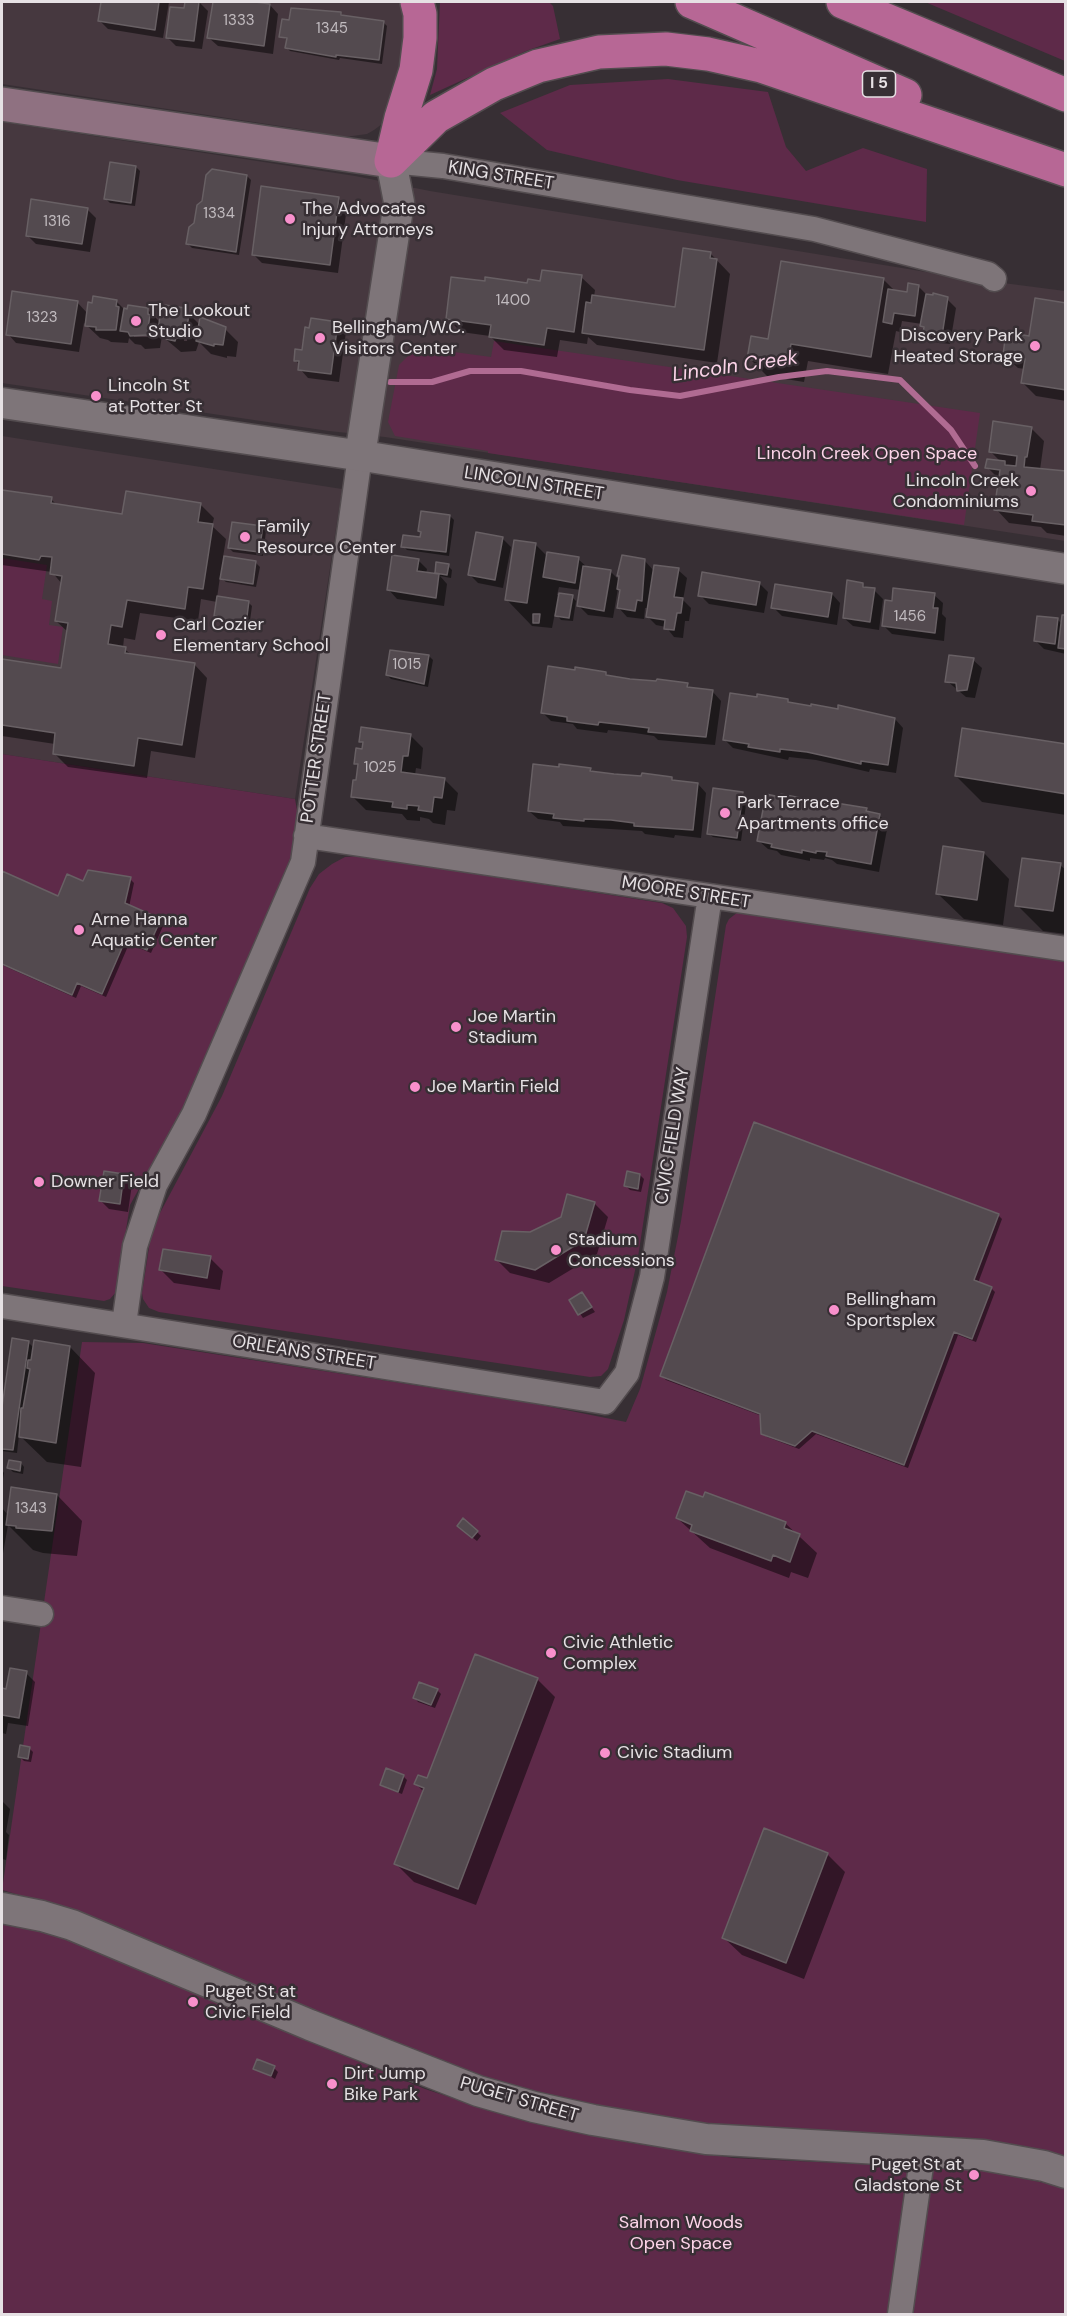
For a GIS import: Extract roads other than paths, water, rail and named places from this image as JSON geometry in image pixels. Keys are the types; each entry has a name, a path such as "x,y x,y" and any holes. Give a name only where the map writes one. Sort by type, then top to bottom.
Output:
{"highway":[{"path":"391,161 401,117 416,70 420,38 420,14 417,2"},
{"name":"I 5","path":"692,2 1065,168"},
{"path":"843,2 1065,95"},
{"path":"391,161 436,117 495,84 538,66 599,52 666,49 708,54 761,66 1065,168"}],"main road":[{"name":"KING STREET","path":"2,104 391,161"}],"street":[{"name":"KING STREET","path":"391,161 443,166 814,229 988,274 994,279"},
{"name":"POTTER STREET","path":"123,1324 135,1246 155,1185 194,1114 303,862 360,456 399,202 391,161"},
{"name":"LINCOLN STREET","path":"2,403 360,456 1065,569"},
{"name":"MOORE STREET","path":"306,836 1065,950"},
{"name":"CIVIC FIELD WAY","path":"605,1402 627,1373 652,1277 710,896"},
{"name":"ORLEANS STREET","path":"2,1306 605,1402"},
{"path":"2,1608 41,1614"},
{"name":"PUGET STREET","path":"2,1908 72,1925 310,2025 456,2083 534,2107 593,2120 706,2139 983,2155 1044,2166 1065,2173"},
{"path":"900,2314 923,2151"}],"waterway":[{"name":"Lincoln Creek","path":"390,382 432,382 470,371 521,371 630,390 680,396 779,377 827,371 900,380 951,430 975,466"}],"place":[{"name":"The Advocates Injury Attorneys","path":"290,219"},
{"name":"The Lookout Studio","path":"136,321"},
{"name":"Bellingham/W.C. Visitors Center","path":"320,338"},
{"name":"Discovery Park Heated Storage","path":"1035,346"},
{"name":"Lincoln St at Potter St","path":"96,396"},
{"name":"Lincoln Creek Condominiums","path":"1031,491"},
{"name":"Family Resource Center","path":"245,537"},
{"name":"Carl Cozier Elementary School","path":"161,635"},
{"name":"Park Terrace Apartments office","path":"725,813"},
{"name":"Arne Hanna Aquatic Center","path":"79,930"},
{"name":"Joe Martin Stadium","path":"456,1027"},
{"name":"Joe Martin Field","path":"415,1087"},
{"name":"Downer Field","path":"39,1182"},
{"name":"Stadium Concessions","path":"556,1250"},
{"name":"Bellingham Sportsplex","path":"834,1310"},
{"name":"Civic Athletic Complex","path":"551,1653"},
{"name":"Civic Stadium","path":"605,1753"},
{"name":"Puget St at Civic Field","path":"193,2002"},
{"name":"Dirt Jump Bike Park","path":"332,2084"},
{"name":"Puget St at Gladstone St","path":"974,2175"}],"park label":[{"name":"Lincoln Creek Open Space","path":"867,454"},
{"name":"Salmon Woods Open Space","path":"681,2233"}]}
